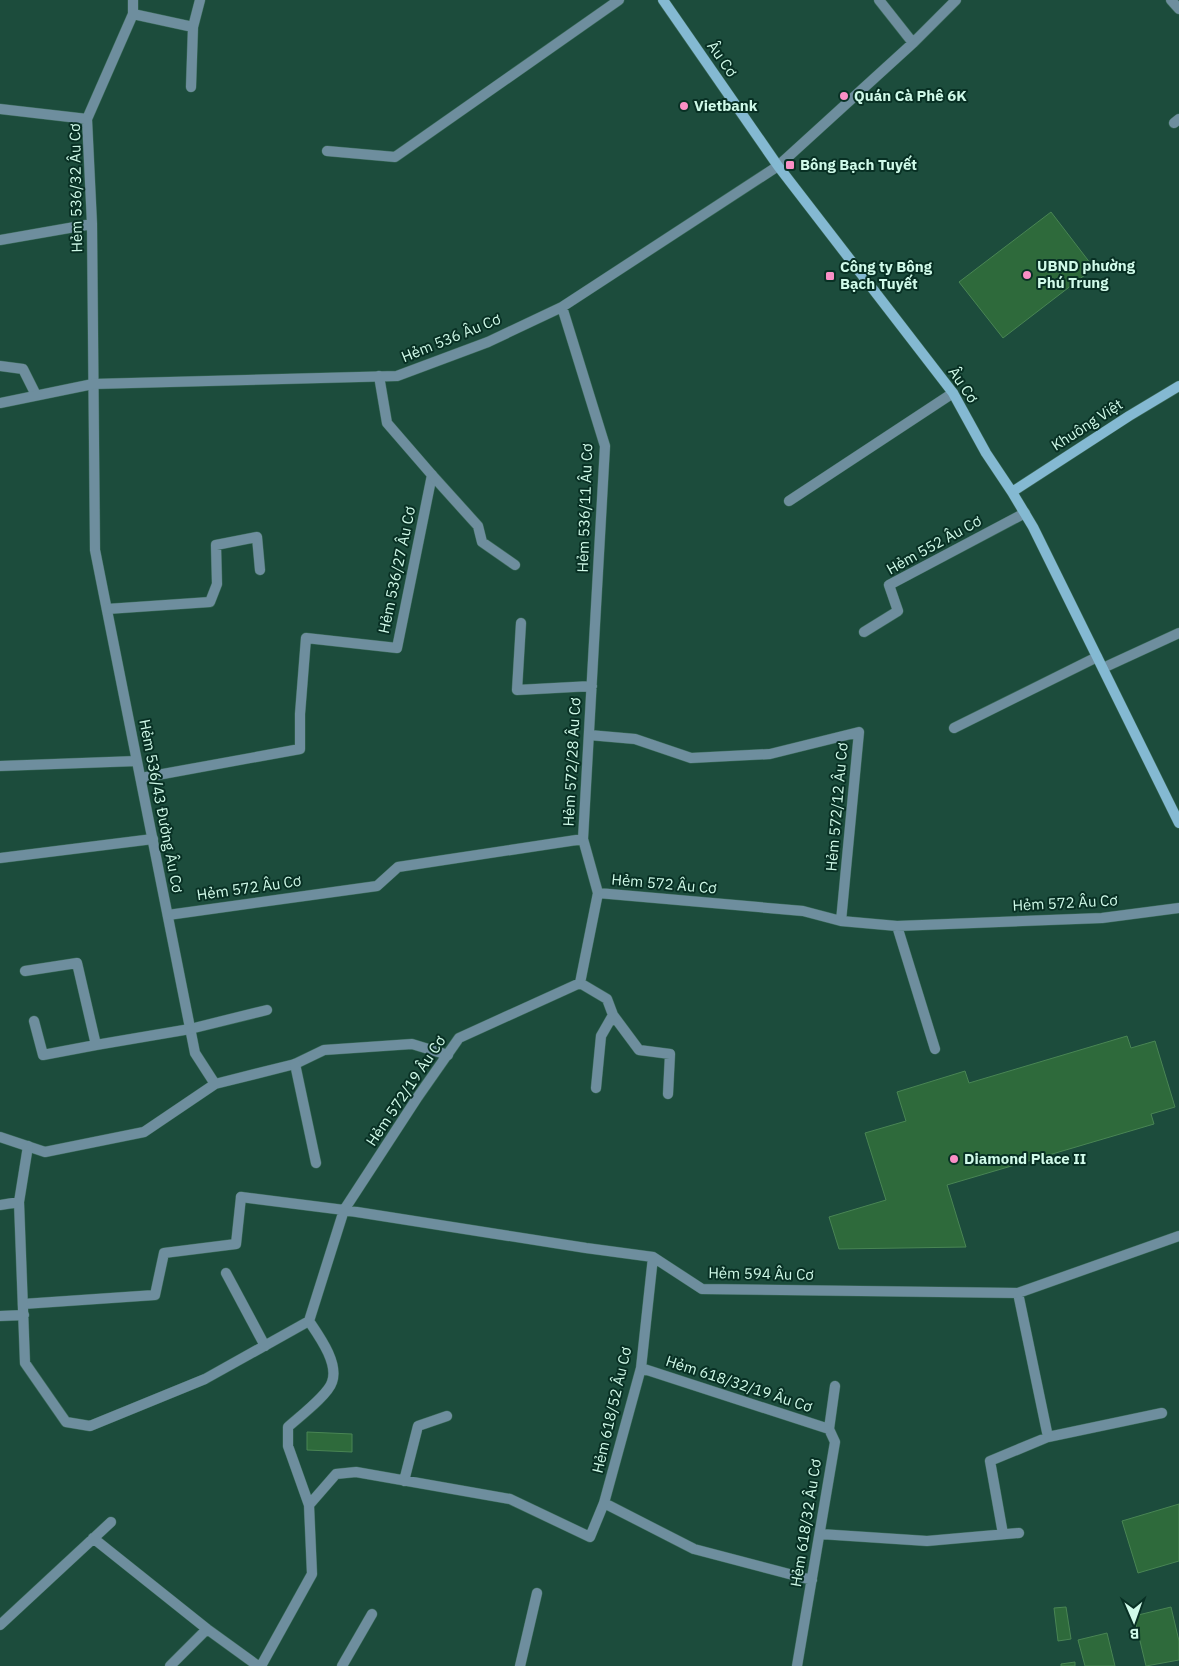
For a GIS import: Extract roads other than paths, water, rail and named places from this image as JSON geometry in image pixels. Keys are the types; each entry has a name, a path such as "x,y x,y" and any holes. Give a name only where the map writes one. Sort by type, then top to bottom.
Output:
{"main road":[{"name":"Âu Cơ","path":"663,0 778,166 954,393 986,453 1025,514 1179,823"},
{"name":"Khuông Việt","path":"1012,492 1121,421 1179,386"}],"street":[{"name":"Hẻm 536/32 Âu Cơ","path":"93,384 92,224 87,119 133,14 133,0"},
{"path":"191,87 194,28 200,0"},
{"path":"327,151 396,157 619,0"},
{"path":"879,0 913,43"},
{"name":"Hẻm 536 Âu Cơ","path":"0,403 93,384 397,376 488,342 562,307 778,166 913,43 956,0"},
{"path":"1171,0 1179,9"},
{"path":"133,14 194,28"},
{"path":"0,109 87,119"},
{"path":"0,240 92,224"},
{"name":"Hẻm 536/11 Âu Cơ","path":"562,307 606,446 592,686"},
{"path":"0,366 23,369 36,395"},
{"path":"379,376 387,423 478,526 482,542 515,565"},
{"name":"Hẻm 536/43 Đường Âu Cơ","path":"93,384 95,550 195,1053 214,1084"},
{"path":"789,501 954,393"},
{"name":"Hẻm 536/27 Âu Cơ","path":"140,778 300,750 300,714 306,638 397,648 432,475"},
{"name":"Hẻm 552 Âu Cơ","path":"864,632 898,612 889,585 1025,514"},
{"path":"107,609 210,602 217,584 216,545 257,537 260,570"},
{"path":"521,623 518,690 592,686"},
{"path":"1103,668 1179,633"},
{"path":"954,728 1097,657"},
{"name":"Hẻm 572/28 Âu Cơ","path":"582,839 592,686"},
{"name":"Hẻm 572/12 Âu Cơ","path":"589,735 636,739 691,758 770,754 859,732 841,921"},
{"path":"0,766 137,761"},
{"path":"0,858 152,839"},
{"name":"Hẻm 572 Âu Cơ","path":"168,915 377,886 398,867 582,839 598,893 803,911 841,921 897,926 1102,918 1179,908"},
{"path":"598,893 580,984 607,998 613,1015 639,1050 670,1054 668,1094"},
{"path":"897,926 935,1049"},
{"path":"24,971 77,963 96,1045"},
{"name":"Hẻm 572/19 Âu Cơ","path":"309,1321 344,1210 459,1038 580,984"},
{"path":"34,1020 43,1055 190,1029 267,1010"},
{"path":"596,1088 601,1036 613,1015"},
{"path":"0,1137 45,1152 144,1132 214,1084 296,1064 324,1050 412,1044 448,1055"},
{"path":"296,1064 316,1163"},
{"path":"28,1146 19,1202 25,1363 66,1422 90,1426 205,1379 309,1321 324,1343 333,1370 333,1381 327,1391 288,1426 288,1446 309,1505 312,1574 259,1666 207,1629 93,1538"},
{"path":"23,1304 155,1295 164,1253 236,1244 241,1198 344,1210"},
{"path":"0,1205 19,1202"},
{"name":"Hẻm 594 Âu Cơ","path":"344,1210 653,1257 702,1288 1018,1293 1179,1236"},
{"name":"Hẻm 618/52 Âu Cơ","path":"404,1481 510,1499 590,1537 604,1503 641,1368 653,1257"},
{"path":"226,1273 265,1346"},
{"path":"1018,1293 1048,1437"},
{"path":"0,1316 24,1315"},
{"name":"Hẻm 618/32/19 Âu Cơ","path":"641,1368 829,1429"},
{"name":"Hẻm 618/32 Âu Cơ","path":"798,1666 835,1442 829,1429 835,1386"},
{"path":"1003,1534 990,1461 1048,1437 1162,1413"},
{"path":"309,1505 336,1474 356,1472 404,1481 418,1426 447,1416"},
{"path":"604,1503 694,1549 812,1580"},
{"path":"0,1625 111,1522"},
{"path":"820,1534 927,1541 1018,1533"},
{"path":"520,1666 537,1592"},
{"path":"342,1666 372,1614"},
{"path":"170,1666 207,1629"}],"place":[{"name":"Quán Cà Phê 6K","path":"844,96"},
{"name":"Vietbank","path":"684,106"},
{"name":"Bông Bạch Tuyết","path":"790,165"},
{"name":"UBND phường Phú Trung","path":"1027,275"},
{"name":"Công ty Bông Bạch Tuyết","path":"830,276"},
{"name":"Diamond Place II","path":"954,1159"}]}
